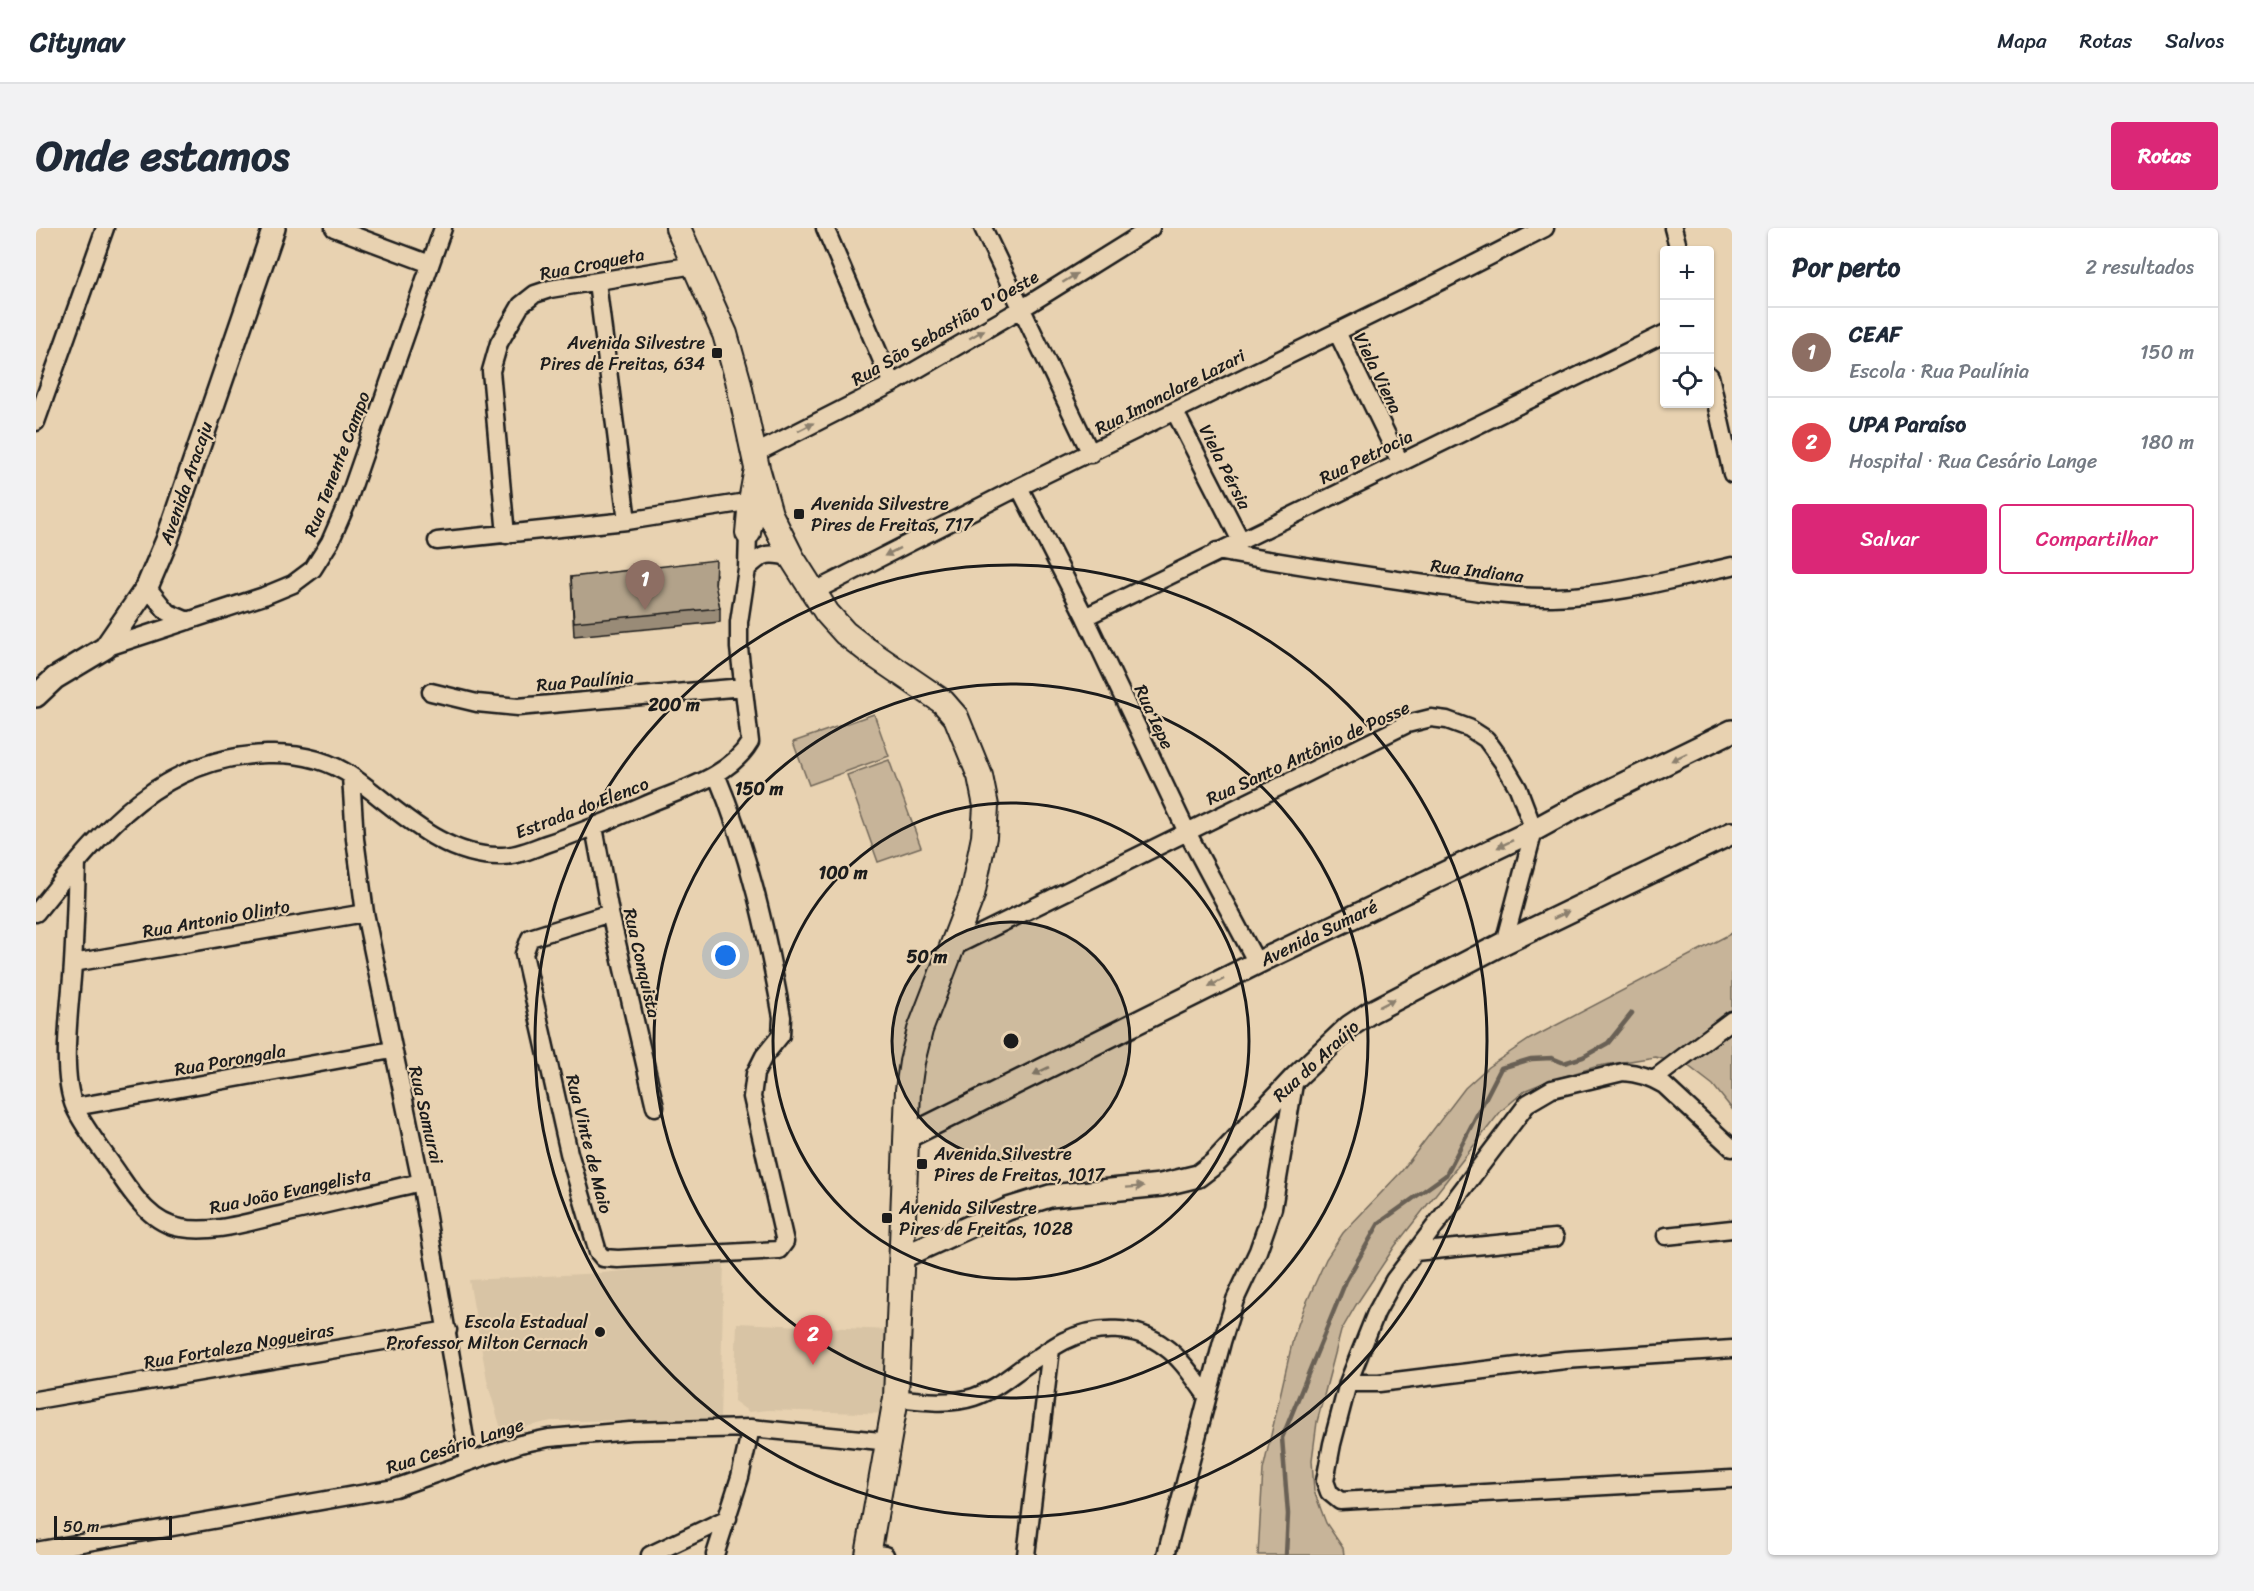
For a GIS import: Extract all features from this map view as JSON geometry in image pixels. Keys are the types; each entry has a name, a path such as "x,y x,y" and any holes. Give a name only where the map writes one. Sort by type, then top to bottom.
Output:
{"main road":[{"path":"678,228 724,334 738,380 756,461 763,506 813,592 827,613 845,633 943,702 956,717 972,751 986,806 984,837 972,895 920,1030 912,1062 908,1090 896,1398 874,1554"},
{"path":"748,533 763,506"}],"street":[{"path":"36,422 105,228"},
{"name":"Avenida Aracaju","path":"36,696 55,678 105,648 147,586 167,540 274,228"},
{"path":"334,228 430,264"},
{"name":"Rua Tenente Campo","path":"105,648 284,588 294,584 313,569 330,542 347,503 443,228"},
{"path":"825,228 892,384"},
{"path":"983,228 1090,454"},
{"name":"Rua São Sebastião D'Oeste","path":"756,461 1021,309 1151,228"},
{"name":"Rua Imonclare Lazari","path":"813,592 1545,228"},
{"path":"1673,228 1678,246"},
{"name":"Rua Croqueta","path":"506,535 491,371 499,343 521,305 535,294 550,289 694,265"},
{"path":"597,282 627,521"},
{"name":"Viela Viena","path":"1337,332 1400,462"},
{"name":"Rua Petrocia","path":"1085,616 1660,336"},
{"path":"1714,394 1732,474"},
{"name":"Viela Pérsia","path":"1175,412 1240,539"},
{"name":"Rua Iepe","path":"1019,488 1085,616 1187,832 1257,963"},
{"path":"437,541 763,506"},
{"name":"Estrada do Elenco","path":"36,913 77,863 125,811 167,780 206,764 251,754 290,753 328,763 351,776 413,824 436,838 482,855 503,856 517,854 594,827 716,774 736,760 750,742 739,648 739,622 747,569 748,533"},
{"name":"Rua Indiana","path":"1217,551 1335,572 1510,596 1551,598 1586,596 1732,567"},
{"path":"747,569 758,558 766,554 792,558"},
{"path":"147,586 167,612 188,621"},
{"name":"Rua Paulínia","path":"431,692 477,703 518,707 743,687"},
{"name":"Rua Santo Antônio de Posse","path":"951,948 1407,724 1431,718 1447,720 1469,728 1486,739 1518,788 1534,830"},
{"name":"Avenida Sumaré","path":"907,1137 1732,731"},
{"name":"Rua Vinte de Maio","path":"610,914 530,938 524,954 569,1153 598,1252 603,1258 618,1259 779,1250 785,1242 752,1098 755,1074 764,1056 781,1035 782,1017 754,886 733,815 716,774"},
{"name":"Rua Samurai","path":"351,776 355,839 365,913 421,1182 469,1462"},
{"name":"Rua Conquista","path":"594,827 610,914 655,1107"},
{"path":"1504,943 1534,830"},
{"name":"Rua do Araújo","path":"901,1258 1008,1209 1050,1196 1161,1185 1198,1176 1215,1163 1295,1078 1350,1026 1371,1012 1504,943 1732,833"},
{"name":"Rua João Evangelista","path":"77,863 68,1060 70,1088 75,1107 129,1189 152,1215 164,1223 179,1228 199,1230 244,1223 421,1182"},
{"name":"Rua Antonio Olinto","path":"73,963 365,913"},
{"path":"1654,1079 1732,1020"},
{"name":"Rua Porongala","path":"75,1107 392,1050"},
{"path":"1732,1148 1664,1085 1643,1075 1623,1072 1552,1089 1536,1097 1522,1110 1394,1280 1376,1313 1348,1383 1332,1444 1326,1481 1329,1492 1340,1501 1732,1479"},
{"path":"1166,1555 1235,1300 1258,1251 1274,1208 1295,1078"},
{"path":"1666,1236 1732,1229"},
{"path":"1415,1252 1555,1238"},
{"path":"896,1398 925,1401 961,1400 975,1397 992,1389 1065,1340 1094,1331 1121,1329 1143,1335 1165,1347 1208,1396"},
{"name":"Rua Fortaleza Nogueiras","path":"36,1400 448,1330"},
{"path":"1026,1555 1051,1349"},
{"path":"1348,1383 1380,1383 1565,1360 1732,1349"},
{"path":"716,1555 751,1428"},
{"name":"Rua Cesário Lange","path":"36,1551 394,1488 520,1444 549,1438 630,1431 751,1428 890,1442"},
{"path":"650,1555 728,1518"}],"shaded area":[{"path":"874,714 889,756 809,785 793,742"},
{"path":"889,760 921,847 878,862 847,775"},
{"path":"1732,933 1732,1109 1713,1085 1687,1065 1655,1057 1598,1066 1546,1082 1526,1090 1501,1111 1395,1246 1341,1331 1317,1422 1312,1460 1314,1491 1326,1523 1343,1548 1344,1555 1258,1555 1263,1470 1293,1339 1326,1259 1343,1233 1401,1172 1465,1088 1488,1067 1530,1039"},
{"name":"Escola Estadual Professor Milton Cernach","path":"724,1261 720,1420 551,1421 502,1432 488,1385 469,1280 602,1273"},
{"path":"737,1323 889,1330 892,1414 768,1410 749,1412 734,1401"}],"building":[{"path":"716,560 715,584 720,608 574,622 571,577"}],"waterway":[{"path":"1286,1555 1288,1514 1282,1438 1346,1281 1379,1223 1446,1175 1501,1068 1531,1059 1552,1058 1564,1063 1583,1057 1608,1043 1632,1013"}],"place":[{"name":"Avenida Silvestre Pires de Freitas, 634","path":"717,353"},
{"name":"Avenida Silvestre Pires de Freitas, 717","path":"799,514"},
{"name":"CEAF","path":"645,610"},
{"name":"Avenida Silvestre Pires de Freitas, 1017","path":"922,1164"},
{"name":"Avenida Silvestre Pires de Freitas, 1028","path":"887,1218"},
{"name":"Escola Estadual Professor Milton Cernach","path":"600,1332"},
{"name":"UPA Paraíso","path":"813,1365"}]}
